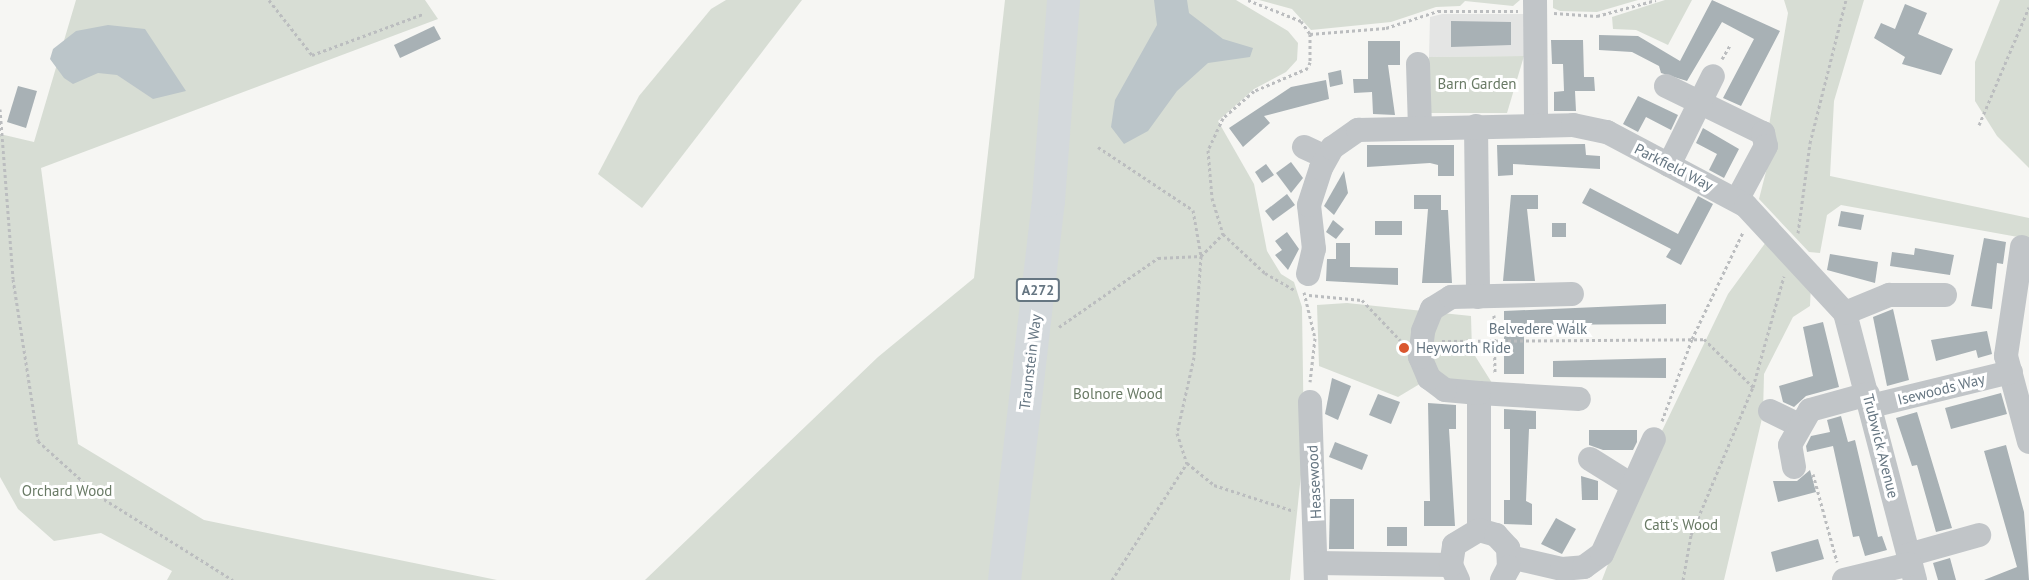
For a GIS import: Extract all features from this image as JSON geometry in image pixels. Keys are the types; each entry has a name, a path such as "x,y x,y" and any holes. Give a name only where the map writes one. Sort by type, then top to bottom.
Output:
{"highway":[{"name":"Traunstein Way","path":"1004,580 1048,200 1063,0"}],"street":[{"path":"1536,126 1537,8"},
{"path":"1418,64 1420,126"},
{"path":"1669,165 1713,76"},
{"path":"1666,86 1763,134 1766,146 1745,206"},
{"name":"Parkfield Way","path":"1306,284 1314,249 1309,205 1317,183 1315,152 1358,130 1420,126 1536,126 1598,129 1745,206 1792,254"},
{"path":"1476,126 1487,296"},
{"path":"2022,247 2007,340 2011,372 2023,396 2029,442"},
{"name":"Trubwick Avenue","path":"1792,254 1845,313 1870,400 1911,566"},
{"path":"1572,294 1487,296 1440,302 1420,342 1429,378 1445,390 1579,399"},
{"path":"1845,313 1889,295 1945,296"},
{"name":"Isewoods Way","path":"1797,424 1810,410 2011,372"},
{"path":"1479,530 1487,393"},
{"name":"Heasewood","path":"1311,402 1316,571 1454,572"},
{"path":"1770,411 1797,424 1790,446 1793,463"},
{"path":"1454,572 1454,545 1479,530 1496,535 1510,557 1562,569 1584,567 1602,554 1613,534 1630,484 1654,439"},
{"path":"1590,459 1630,484"},
{"path":"1841,575 1911,566 1979,535"},
{"path":"1502,580 1510,557"}],"path":[{"path":"269,0 312,55 423,14"},
{"path":"1248,0 1292,15 1310,34 1308,68 1254,91 1213,132 1207,170 1223,234 1265,273 1306,284 1315,338 1311,402"},
{"path":"1310,34 1386,28 1438,11 1537,8 1597,16 1656,0"},
{"path":"1683,580 1691,535 1753,387 1792,254 1812,133 1846,0"},
{"path":"1978,125 2029,7"},
{"path":"0,109 14,279 38,441 99,496 233,580"},
{"path":"1098,147 1193,210 1201,256 1194,357 1177,433 1187,463 1214,485 1281,509 1316,514"},
{"path":"1654,439 1684,373 1692,339 1745,206"},
{"path":"1059,327 1158,258 1201,256 1223,234"},
{"name":"Belvedere Walk","path":"1306,284 1362,300 1398,342 1692,339"},
{"path":"1487,296 1492,342 1487,393"},
{"path":"1692,339 1704,339 1753,387"},
{"path":"1112,580 1187,463"},
{"path":"1793,463 1811,465 1841,575"}],"shaded area":[{"path":"1154,0 1187,0 1189,13 1223,39 1253,48 1250,57 1208,63 1177,91 1148,131 1124,144 1111,127 1115,100 1157,25"},
{"path":"1442,14 1524,14 1524,56 1429,57 1430,17"},
{"path":"108,25 145,29 186,91 153,99 117,75 98,73 73,84 64,78 50,59 53,49 76,31"}],"green space":[{"name":"Orchard Wood","path":"76,0 425,0 438,19 41,168 78,444 204,520 497,580 167,580 172,571 101,533 54,541 18,509 0,477 0,134 34,142"},
{"path":"726,0 802,0 642,208 598,174 639,96 711,9"},
{"name":"Bolnore Wood","path":"1005,0 1236,0 1288,31 1298,43 1297,60 1286,72 1254,89 1218,121 1254,184 1267,251 1281,274 1294,282 1302,307 1304,446 1290,580 645,580 878,357 974,278"},
{"path":"1259,0 1520,0 1513,6 1465,1 1460,6 1436,7 1391,22 1311,30 1292,9"},
{"path":"1553,0 1638,0 1597,12 1560,11 1553,8"},
{"path":"1665,0 1692,0 1668,45 1636,30 1613,29 1612,17"},
{"path":"1784,0 1864,0 1834,101 1830,176 2029,218 2029,239 1841,205 1827,215 1820,253 1809,252 1759,199 1771,152 1766,143 1788,13"},
{"path":"2000,0 2029,0 2029,168 1997,136 1975,101 1975,62"},
{"name":"Barn Garden","path":"1524,56 1507,113 1430,113 1429,57"},
{"name":"Catt's Wood","path":"1766,242 1811,284 1810,306 1793,317 1764,374 1763,414 1724,580 1602,580 1647,462 1728,294"},
{"path":"1347,303 1471,316 1472,351 1492,383 1423,382 1398,397 1319,366 1317,305"}],"building":[{"path":"1712,0 1780,31 1741,106 1723,98 1754,39 1722,22 1687,81 1661,73 1659,66 1632,52 1599,50 1599,35 1638,36 1680,61"},
{"path":"1905,4 1927,13 1918,34 1953,49 1941,75 1902,64 1905,57 1874,38 1881,23 1895,29"},
{"path":"1451,21 1511,22 1511,45 1451,47"},
{"path":"434,26 441,39 400,58 394,45"},
{"path":"1551,40 1583,40 1584,77 1594,77 1595,91 1575,91 1576,111 1554,111 1554,92 1564,91 1563,64 1552,64"},
{"path":"1368,41 1400,41 1400,65 1388,65 1395,115 1373,114 1372,92 1354,93 1353,79 1368,79"},
{"path":"1341,70 1343,84 1330,87 1328,73"},
{"path":"1326,80 1329,99 1264,116 1270,123 1243,147 1229,128 1291,87"},
{"path":"18,86 37,91 26,128 7,122"},
{"path":"1638,96 1678,115 1671,130 1646,117 1638,132 1623,124"},
{"path":"1703,128 1739,149 1724,178 1709,170 1717,154 1696,143"},
{"path":"1585,144 1586,155 1600,156 1600,169 1513,164 1513,175 1498,176 1497,145"},
{"path":"1367,145 1454,145 1454,176 1438,176 1438,165 1430,163 1367,167"},
{"path":"1291,162 1303,178 1291,193 1276,173"},
{"path":"1266,164 1274,175 1262,183 1255,172"},
{"path":"1344,171 1348,193 1334,215 1324,206"},
{"path":"1590,188 1678,234 1698,196 1713,204 1681,265 1666,257 1671,249 1582,203"},
{"path":"1287,194 1295,205 1273,221 1265,211"},
{"path":"1414,195 1441,195 1441,210 1448,210 1452,283 1422,283 1428,209 1414,209"},
{"path":"1511,195 1538,195 1538,209 1527,209 1535,281 1503,281"},
{"path":"1841,211 1864,215 1861,230 1838,226"},
{"path":"1333,220 1344,229 1336,239 1326,232"},
{"path":"1375,221 1402,221 1402,235 1375,235"},
{"path":"1552,223 1566,223 1566,237 1552,237"},
{"path":"1287,232 1299,249 1288,270 1275,255 1282,250 1275,241"},
{"path":"1984,238 2006,242 2003,264 1997,263 1992,309 1971,306"},
{"path":"1336,243 1350,243 1350,267 1398,268 1398,285 1326,281 1327,259 1336,259"},
{"path":"1915,248 1954,255 1950,275 1890,266 1892,252 1914,255"},
{"path":"1830,254 1878,262 1875,283 1827,270"},
{"path":"1666,304 1666,324 1533,325 1533,333 1524,333 1524,374 1504,374 1504,311"},
{"path":"1893,309 1909,380 1887,386 1873,317"},
{"path":"1823,322 1839,387 1806,396 1794,407 1783,402 1779,386 1813,376 1803,327"},
{"path":"1987,331 1992,354 1978,358 1976,350 1936,361 1931,340"},
{"path":"1666,358 1666,378 1553,377 1553,361"},
{"path":"1332,378 1351,386 1338,420 1325,414"},
{"path":"2001,393 2007,414 1951,429 1945,408"},
{"path":"1378,394 1400,402 1391,424 1369,415"},
{"path":"1428,403 1456,405 1456,429 1449,429 1455,526 1424,526 1424,501 1430,501"},
{"path":"1504,409 1536,411 1536,429 1529,429 1526,501 1532,504 1532,525 1504,524 1504,500 1510,500 1510,429 1504,429"},
{"path":"1917,412 1952,528 1936,532 1917,465 1912,466 1896,418"},
{"path":"1841,416 1848,442 1855,440 1878,537 1882,536 1887,550 1865,556 1859,536 1853,537 1833,446 1807,452 1806,446 1811,436 1830,432 1827,420"},
{"path":"1589,430 1637,430 1637,442 1633,450 1603,450 1589,445"},
{"path":"1335,442 1368,455 1362,470 1329,457"},
{"path":"2006,445 2024,512 2029,580 1984,580 2017,567 1984,451"},
{"path":"1810,470 1816,492 1778,502 1773,481 1797,481"},
{"path":"1581,476 1598,481 1598,500 1582,500"},
{"path":"1330,499 1354,499 1354,549 1329,549"},
{"path":"1556,518 1576,529 1562,554 1541,544"},
{"path":"1387,527 1407,527 1407,546 1387,546"},
{"path":"1818,539 1824,559 1776,572 1771,552"},
{"path":"1950,558 1956,580 1938,580 1933,563"}],"place":[{"name":"Heyworth Ride","path":"1404,348"}]}
